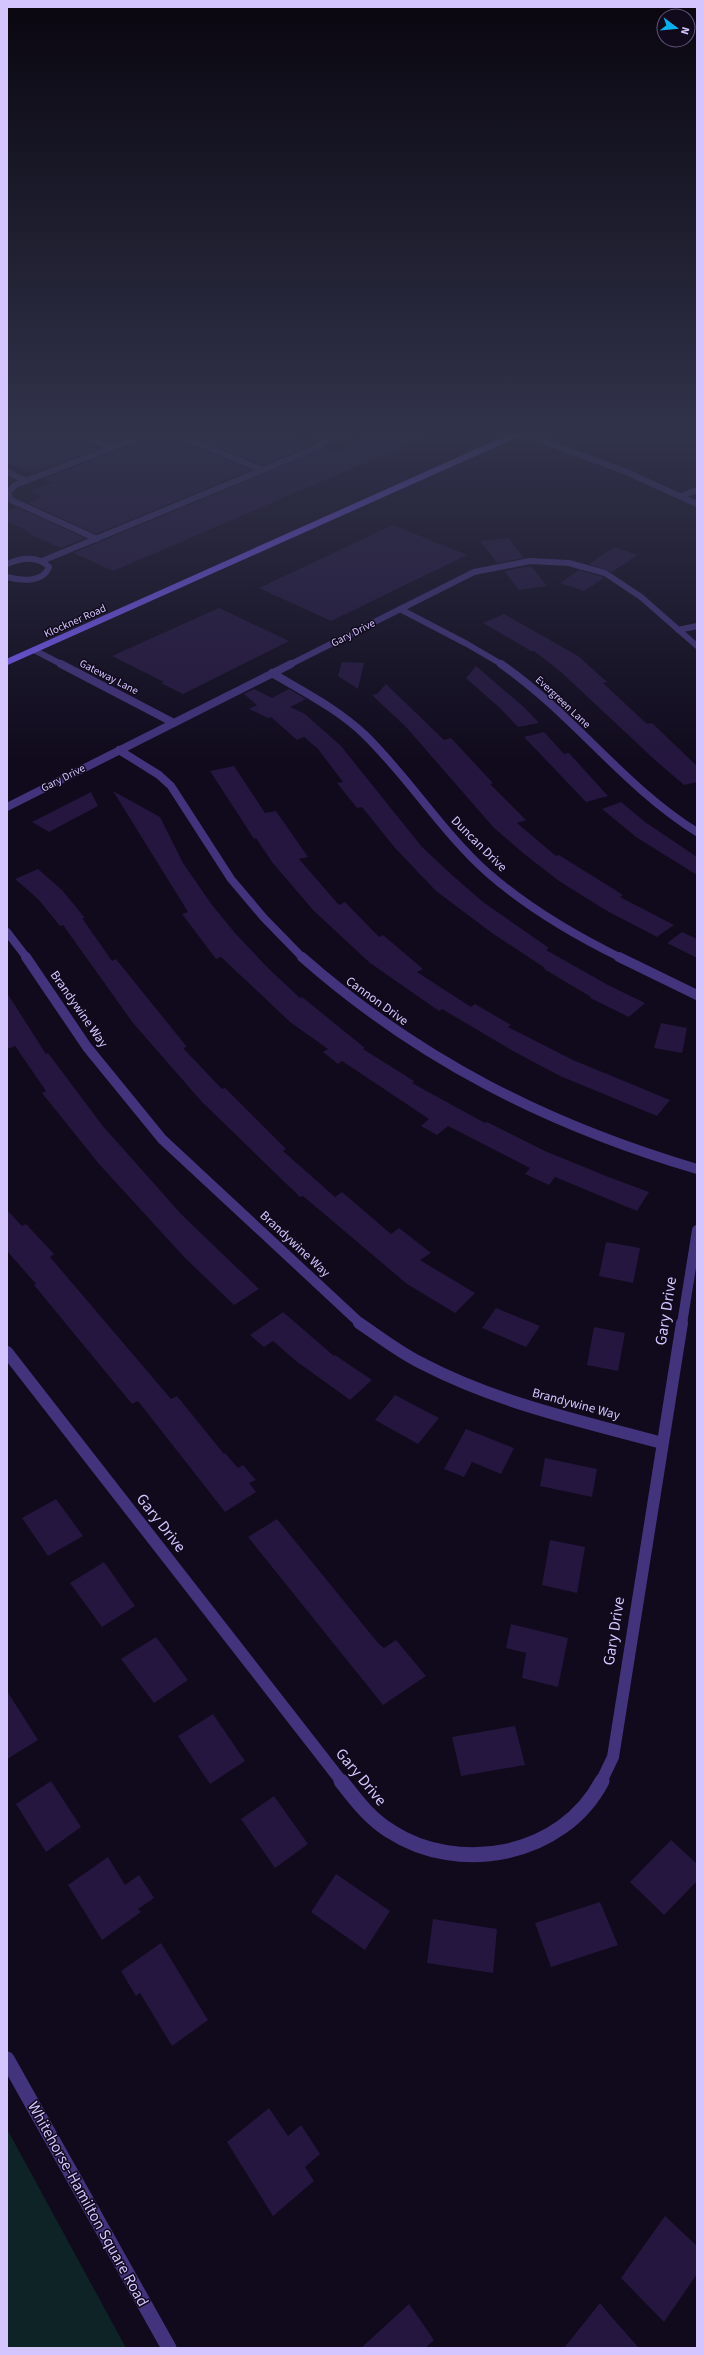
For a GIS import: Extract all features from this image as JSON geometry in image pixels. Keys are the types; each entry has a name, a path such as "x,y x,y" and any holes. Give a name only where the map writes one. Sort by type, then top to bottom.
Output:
{"main road":[{"name":"Klockner Road","path":"7,662 277,541"}],"street":[{"path":"7,564 21,559 42,561 91,541"},
{"path":"7,577 26,580 40,576 48,570 49,567 42,561"},
{"name":"Gary Drive","path":"7,807 474,572 505,563 542,561 579,566 610,576 622,583 697,646"},
{"name":"Evergreen Lane","path":"400,609 455,636 508,668 532,686 644,795 697,832"},
{"path":"678,630 697,626"},
{"name":"Gateway Lane","path":"34,650 174,723"},
{"name":"Duncan Drive","path":"272,673 329,707 365,735 460,846 515,894 586,940 697,995"},
{"name":"Cannon Drive","path":"119,750 159,775 171,786 231,878 296,952 330,983 380,1021 469,1076 530,1108 616,1144 697,1169"},
{"name":"Brandywine Way","path":"7,932 87,1047 162,1139 355,1320 391,1346 431,1369 475,1388 522,1404 662,1442"},
{"name":"Gary Drive","path":"9,1359 364,1812 391,1832 426,1848 458,1855 494,1854 534,1843 559,1831 583,1810 602,1784 613,1757 697,1230"},
{"name":"Whitehorse-Hamilton Square Road","path":"7,2059 169,2348"}],"green space":[{"path":"7,2129 126,2348 7,2348"}],"building":[{"path":"45,541 78,541 61,548"},
{"path":"102,541 183,541 113,571 73,553"},
{"path":"359,541 432,541 467,555 331,621 259,588"},
{"path":"480,541 511,541 524,558 497,563"},
{"path":"614,547 638,555 612,572 589,564"},
{"path":"531,566 547,586 519,590 504,571"},
{"path":"579,570 604,578 584,591 560,583"},
{"path":"219,608 289,641 183,694 161,683 164,682 112,656"},
{"path":"504,614 578,656 607,682 603,683 647,724 652,723 697,766 697,782 684,785 656,761 561,672 534,651 531,651 483,623"},
{"path":"342,662 364,663 358,689 338,676"},
{"path":"476,666 525,708 539,723 518,727 502,710 466,678"},
{"path":"386,684 444,740 451,738 493,783 490,784 526,820 517,823 556,856 559,855 623,895 620,897 674,925 657,937 607,911 559,881 523,853 494,828 406,727 372,695 377,694"},
{"path":"254,689 272,698 289,689 306,699 290,707 305,714 341,746 422,847 452,875 483,902 549,948 546,950 608,985 645,1003 629,1017 590,998 591,997 544,969 545,968 492,933 436,891 395,848 362,807 357,808 337,783 343,782 318,749 304,737 297,740 271,717 268,718 249,709 257,705 244,694"},
{"path":"544,732 564,754 569,753 608,796 586,802 524,737"},
{"path":"234,766 265,813 276,811 308,857 299,859 339,905 345,902 379,937 383,935 423,969 417,972 471,1007 475,1004 511,1025 508,1027 573,1060 670,1100 657,1116 560,1076 513,1051 442,1009 439,1011 370,963 313,910 272,862 256,838 254,839 210,771"},
{"path":"113,791 160,817 183,863 212,905 235,933 267,967 300,998 302,997 365,1048 363,1049 414,1081 412,1083 485,1123 487,1122 545,1151 649,1192 637,1211 555,1177 549,1185 525,1174 530,1168 448,1126 437,1135 421,1126 429,1119 342,1061 338,1064 323,1052 328,1049 290,1022 221,957 216,959 182,914 188,912"},
{"path":"91,792 98,806 49,832 32,822"},
{"path":"621,802 645,822 697,857 697,875 636,837 602,809"},
{"path":"38,869 62,890 85,918 82,918 112,961 116,959 187,1047 183,1048 222,1089 225,1088 286,1149 283,1151 335,1197 342,1192 391,1234 399,1228 431,1253 420,1260 475,1293 455,1313 407,1284 303,1196 300,1197 202,1102 133,1023 63,925 60,926 38,899 15,879"},
{"path":"682,932 697,939 697,958 667,943"},
{"path":"7,993 46,1054 48,1053 102,1125 181,1214 259,1289 234,1305 185,1258 99,1164 42,1093 46,1091 15,1046 7,1049"},
{"path":"661,1023 687,1028 682,1053 654,1048"},
{"path":"7,1210 22,1226 26,1224 54,1254 50,1257 171,1399 177,1396 224,1454 225,1453 238,1468 243,1465 256,1480 249,1483 256,1492 225,1512 138,1401 132,1404 34,1285 36,1284 7,1251"},
{"path":"606,1242 640,1248 633,1283 599,1276"},
{"path":"496,1308 540,1326 526,1347 482,1328"},
{"path":"283,1312 334,1356 335,1355 372,1380 350,1400 296,1361 273,1341 264,1347 250,1335"},
{"path":"594,1327 625,1333 618,1371 587,1365"},
{"path":"395,1395 439,1418 418,1444 375,1420"},
{"path":"466,1429 514,1448 501,1474 472,1462 464,1477 444,1469"},
{"path":"545,1458 597,1469 592,1497 540,1486"},
{"path":"56,1499 83,1536 48,1556 22,1518"},
{"path":"277,1519 378,1643 384,1648 396,1640 426,1676 383,1705 248,1537"},
{"path":"550,1540 585,1547 577,1593 542,1585"},
{"path":"104,1562 135,1606 102,1627 70,1583"},
{"path":"511,1624 568,1638 558,1687 522,1678 526,1653 506,1648"},
{"path":"156,1637 188,1680 154,1703 121,1659"},
{"path":"7,1691 38,1740 7,1759"},
{"path":"213,1714 245,1761 210,1784 178,1736"},
{"path":"515,1726 525,1765 461,1776 452,1737"},
{"path":"51,1781 81,1827 46,1852 16,1804"},
{"path":"274,1796 308,1844 275,1868 241,1819"},
{"path":"671,1840 697,1864 697,1881 664,1915 630,1882"},
{"path":"108,1857 125,1885 139,1875 154,1898 138,1909 141,1912 102,1940 68,1885"},
{"path":"336,1874 390,1911 365,1950 311,1912"},
{"path":"600,1902 618,1945 551,1967 535,1923"},
{"path":"433,1919 497,1929 493,1973 427,1963"},
{"path":"161,1943 208,2020 172,2046 140,1993 136,1996 121,1971"},
{"path":"269,2108 288,2136 301,2125 320,2154 305,2167 314,2181 273,2216 227,2142"},
{"path":"665,2216 697,2246 697,2274 664,2322 621,2278"},
{"path":"600,2303 608,2313 639,2348 564,2348"},
{"path":"409,2304 434,2340 425,2348 361,2348"}]}
